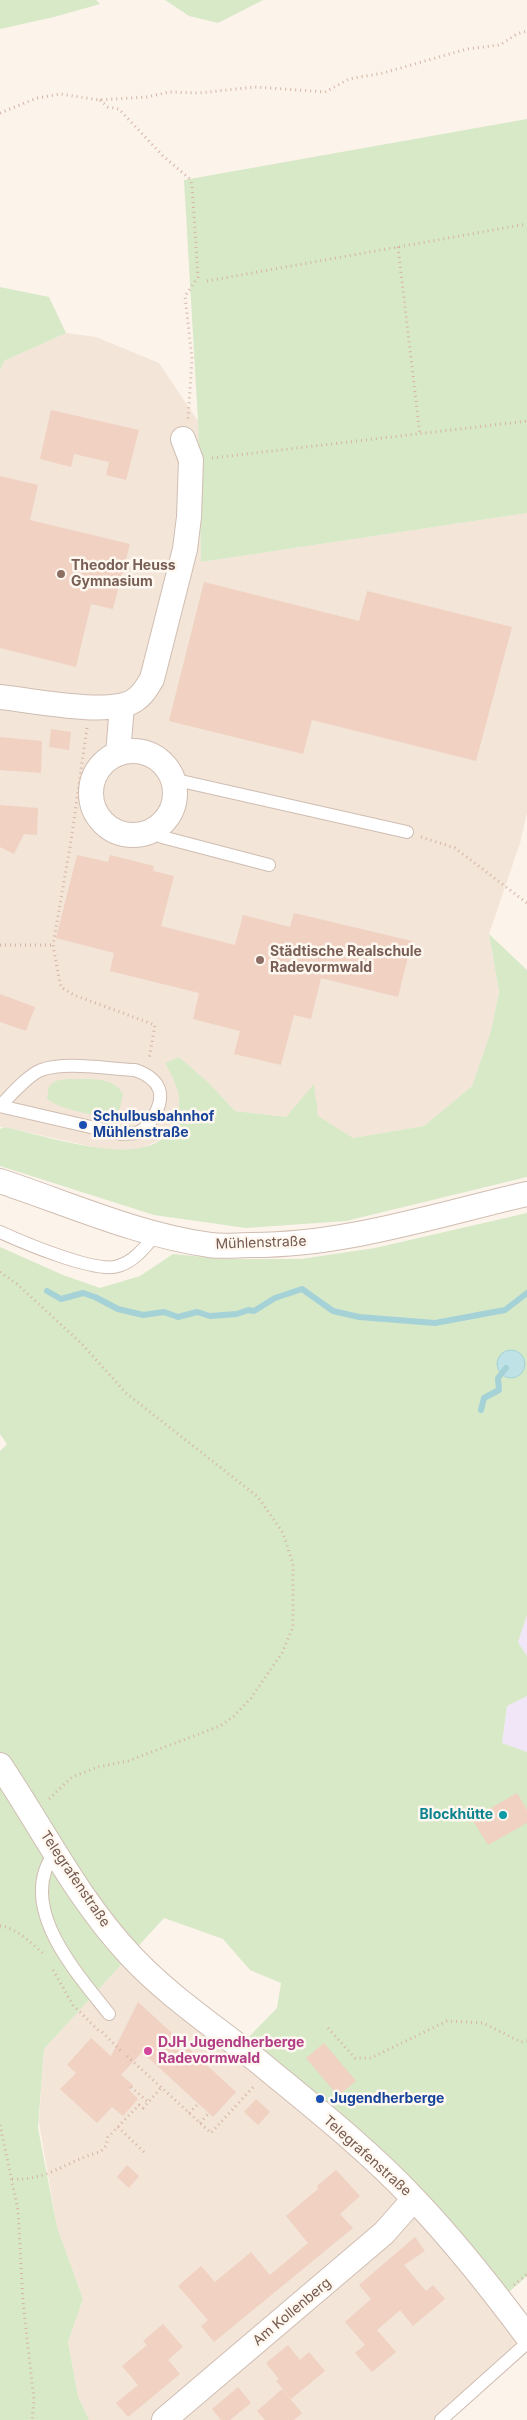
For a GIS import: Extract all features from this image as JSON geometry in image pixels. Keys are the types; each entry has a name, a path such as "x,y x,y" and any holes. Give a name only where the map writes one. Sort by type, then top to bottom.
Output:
{"street":[{"path":"0,697 90,707 122,706 135,700 145,691 152,679 185,549 189,518 187,450"},
{"path":"118,754 122,706"},
{"path":"131,751 150,755 162,762 172,779 175,796 171,810 164,821 152,830 134,834 121,832 106,824 96,810 92,794 93,782 102,765 118,754 131,751"},
{"name":"Mühlenstraße","path":"0,1181 156,1234 212,1245 273,1245 326,1240 408,1224 527,1194"},
{"name":"Telegrafenstraße","path":"0,1765 55,1852 107,1927 132,1958 298,2095 414,2199 499,2298 527,2336"},
{"name":"Am Kollenberg","path":"164,2420 384,2233 414,2199"}],"lane":[{"path":"172,779 407,832"},
{"path":"152,830 162,837 270,865"},
{"path":"58,1066 135,1070 146,1074 159,1088 159,1103 153,1119 138,1133 121,1134 0,1106 39,1070 58,1066"},
{"path":"0,1232 68,1258 96,1265 116,1267 137,1256 156,1234"},
{"path":"55,1852 46,1863 42,1875 41,1892 45,1916 69,1962 109,2014"},
{"path":"441,2420 527,2343"}],"path":[{"path":"0,113 37,98 61,94 99,100 147,97 169,92 199,93 256,86 325,92 349,79 383,73 467,49 500,45 517,34 527,31"},
{"path":"99,100 108,107 118,109 162,155 190,180 192,185 198,277 185,296 192,360 187,450 420,435 527,420"},
{"path":"207,281 527,224"},
{"path":"398,247 420,435"},
{"path":"90,707 71,841 53,944 61,987 74,996 155,1025 146,1074"},
{"path":"407,832 455,848 527,903"},
{"path":"0,945 53,944"},
{"path":"0,1272 17,1284 81,1343 126,1393 258,1497 283,1533 293,1564 293,1626 282,1653 251,1698 234,1716 220,1726 136,1758 98,1767 72,1777 32,1815"},
{"path":"0,1926 6,1926 28,1941 46,1957"},
{"path":"50,1964 73,2005 122,2052"},
{"path":"101,2033 109,2014"},
{"path":"328,2028 354,2058 371,2058 447,2021 483,2023 521,2042 527,2041"},
{"path":"127,2056 210,2133 238,2104"},
{"path":"131,2087 148,2102"},
{"path":"12,2179 29,2180 42,2177 75,2160 100,2152 106,2146 108,2137 139,2105 143,2108 161,2088"},
{"path":"189,2114 198,2103"},
{"path":"200,2123 209,2113"},
{"path":"0,2125 18,2210 23,2302 34,2400 32,2420"},
{"path":"118,2127 145,2153"}],"shaded area":[{"path":"66,333 96,337 159,363 198,421 201,562 527,513 527,813 520,843 489,934 499,992 491,1031 472,1086 424,1126 353,1138 317,1116 314,1085 286,1117 235,1111 208,1082 179,1057 165,1063 179,1090 179,1115 162,1139 140,1149 106,1150 0,1127 0,371 4,361"},
{"path":"527,1615 527,1656 518,1642"},
{"path":"527,1696 527,1752 502,1743 507,1706"},
{"path":"132,1953 378,2167 525,2340 438,2420 89,2420 78,2396 68,2342 83,2299 57,2227 39,2122 44,2049"}],"green space":[{"path":"0,0 96,0 100,4 0,29"},
{"path":"165,0 263,0 218,23 189,16"},
{"path":"527,119 527,513 201,562 198,421 184,180"},
{"path":"0,287 49,297 66,333 4,361 0,371"},
{"path":"489,934 527,970 527,1177 346,1221 246,1228 154,1215 0,1166 0,1129 5,1127 85,1146 108,1149 129,1149 148,1146 162,1139 176,1117 179,1102 176,1087 165,1063 179,1057 208,1082 235,1111 286,1117 314,1084 318,1116 353,1138 424,1126 472,1086 491,1031 499,992"},
{"path":"90,1079 112,1084 123,1094 120,1108 111,1116 97,1115 58,1105 47,1098 49,1086 55,1081"},
{"path":"527,1213 527,1615 518,1642 527,1656 527,1696 507,1706 502,1743 527,1752 527,2276 500,2300 415,2197 241,2045 277,2008 281,1983 250,1970 223,1939 164,1918 44,2049 38,2128 57,2227 83,2299 68,2342 78,2396 89,2420 0,2420 0,1451 7,1444 0,1434 0,1247 63,1275 100,1288 140,1276 173,1254 226,1259 301,1259 375,1248"}],"water":[{"path":"511,1350 521,1354 525,1364 521,1374 511,1378 501,1374 497,1364 501,1354"}],"building":[{"path":"51,410 139,430 126,480 106,475 109,462 74,454 71,467 40,459"},
{"name":"Theodor Heuss Gymnasium","path":"0,476 38,485 30,520 130,544 113,609 91,604 76,667 0,648"},
{"path":"204,582 359,621 367,591 512,627 476,761 312,720 303,754 169,721"},
{"path":"51,729 71,732 69,750 49,747"},
{"path":"0,737 42,741 41,773 0,770"},
{"path":"0,805 38,808 37,835 24,834 14,854 0,847"},
{"name":"Städtische Realschule Radevormwald","path":"77,855 108,862 110,855 154,866 153,871 174,876 161,926 235,945 243,915 290,927 294,913 412,941 398,997 321,978 311,1019 294,1015 281,1065 234,1054 240,1031 193,1019 199,993 110,971 114,953 56,938"},
{"path":"0,994 35,1007 26,1031 0,1022"},
{"name":"Blockhütte","path":"517,1793 527,1810 527,1823 488,1845 472,1819"},
{"path":"138,2002 236,2092 213,2117 142,2052 121,2075 133,2085 129,2090 138,2099 123,2116 112,2107 97,2123 60,2089 76,2073 67,2065 91,2038 111,2056"},
{"path":"324,2043 356,2081 338,2096 306,2058"},
{"path":"256,2099 270,2112 258,2125 244,2112"},
{"path":"127,2165 139,2176 129,2188 117,2177"},
{"path":"336,2170 360,2196 340,2214 353,2228 214,2342 201,2326 208,2320 178,2286 201,2266 215,2282 251,2252 270,2275 308,2243 286,2216 318,2189 317,2186"},
{"path":"415,2237 425,2251 404,2265 426,2291 433,2285 445,2299 413,2326 400,2310 377,2330 396,2352 372,2372 355,2353 365,2345 345,2322 371,2299 359,2285"},
{"path":"163,2324 183,2347 168,2360 180,2374 128,2417 116,2403 138,2385 122,2366 147,2345 143,2341"},
{"path":"288,2345 300,2360 309,2352 325,2371 291,2399 276,2381 279,2379 266,2363"},
{"path":"238,2387 251,2403 230,2420 221,2420 212,2409"},
{"path":"282,2389 302,2413 294,2420 265,2420 257,2411"}],"waterway":[{"path":"47,1291 61,1299 83,1293 118,1309 143,1315 164,1312 178,1317 197,1312 210,1316 237,1314 248,1310 254,1311 275,1298 302,1289 333,1311 359,1317 435,1323 505,1310 527,1293"},
{"path":"481,1410 484,1398 499,1390 498,1378 506,1368"}],"place":[{"name":"Theodor Heuss Gymnasium","path":"61,574"},
{"name":"Städtische Realschule Radevormwald","path":"260,960"},
{"name":"Schulbusbahnhof Mühlenstraße","path":"83,1125"},
{"name":"Blockhütte","path":"503,1815"},
{"name":"DJH Jugendherberge Radevormwald","path":"148,2051"},
{"name":"Jugendherberge","path":"320,2099"}]}
